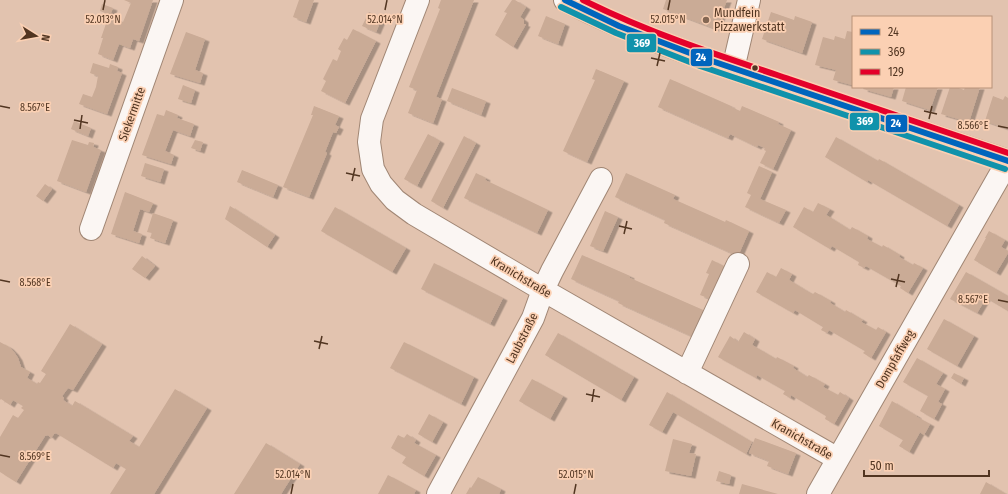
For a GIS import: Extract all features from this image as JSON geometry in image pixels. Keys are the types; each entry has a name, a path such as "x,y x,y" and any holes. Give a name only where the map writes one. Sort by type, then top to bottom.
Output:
{"street":[{"name":"Siekermitte","path":"91,229 172,0"},
{"name":"Kranichstraße","path":"418,0 372,119 369,142 373,169 381,184 395,200 414,214 543,290 838,459"},
{"path":"565,0 586,11 667,45 1008,161"},
{"path":"734,69 749,0"},
{"name":"Dompfaffweg","path":"818,494 1008,161"},
{"name":"Laubstraße","path":"438,494 533,318 543,290 552,271 601,179"},
{"path":"687,373 738,264"}],"building":[{"path":"124,0 153,0 139,41 133,39 130,48 119,44 113,60 98,54 103,38 101,38 108,18 105,17 106,15 123,22 131,3"},
{"path":"299,0 314,0 306,22 293,17"},
{"path":"441,0 474,0 436,97 442,99 433,123 408,113 417,90 409,87 440,9 438,8"},
{"path":"512,0 515,0 526,7 520,17 524,20 524,24 526,24 513,47 495,35 507,13 504,12"},
{"path":"666,0 727,0 716,29 663,9"},
{"path":"102,4 113,8 110,15 100,11"},
{"path":"369,12 382,18 376,32 362,26"},
{"path":"771,12 794,20 795,16 812,22 802,53 762,39"},
{"path":"546,16 565,24 558,44 538,36"},
{"path":"353,29 376,41 345,103 321,91 326,81 323,79 333,59 337,61 341,51 338,49 344,38 347,40"},
{"path":"847,31 852,32 852,85 833,80 836,70 815,65 823,37 834,40 835,36 845,39"},
{"path":"186,32 205,39 195,70 203,73 200,83 170,74"},
{"path":"93,63 109,68 110,64 118,67 117,71 122,73 107,114 79,104 83,94 92,97 96,87 98,76 90,73"},
{"path":"596,69 624,81 587,162 563,151 595,80 592,79"},
{"path":"670,79 740,111 742,106 779,122 778,124 791,130 773,169 760,163 766,151 764,150 765,148 758,145 757,147 730,134 728,138 658,107"},
{"path":"183,85 195,90 191,103 178,99"},
{"path":"452,88 486,101 481,115 447,101"},
{"path":"864,88 894,88 891,97"},
{"path":"906,88 938,88 930,110 902,101"},
{"path":"950,88 959,88 964,90 965,88 980,88 969,122 941,114"},
{"path":"993,96 1003,100 1005,96 1008,98 1008,129 985,121"},
{"path":"314,106 339,116 335,125 339,127 336,133 333,132 325,152 327,153 309,197 283,187 313,115 311,115"},
{"path":"166,110 178,115 177,118 194,124 190,136 173,130 165,151 174,155 171,164 142,155 157,114 164,116"},
{"path":"74,121 91,128 88,136 71,129"},
{"path":"428,134 440,141 417,186 404,179"},
{"path":"464,136 476,143 443,208 431,201"},
{"path":"836,137 878,161 879,159 959,205 947,226 825,157"},
{"path":"72,140 88,145 89,142 94,143 93,147 101,150 86,192 57,181"},
{"path":"195,140 203,142 200,151 191,148"},
{"path":"145,163 164,169 160,182 141,176"},
{"path":"759,166 772,172 760,199 786,210 779,223 745,207 751,195 747,193"},
{"path":"242,170 278,185 273,197 237,182"},
{"path":"476,173 486,178 485,180 548,210 537,233 464,198"},
{"path":"626,173 675,195 673,199 725,222 726,220 749,231 738,256 664,223 665,220 615,197"},
{"path":"45,184 52,189 43,201 36,196"},
{"path":"125,192 153,203 149,212 140,209 133,231 142,234 139,243 111,234"},
{"path":"818,203 830,209 826,215 850,230 852,227 868,236 867,239 882,247 883,245 900,255 899,257 913,265 914,263 923,268 908,293 900,288 901,286 866,266 864,268 858,265 859,262 832,246 830,249 793,227 804,207 813,212"},
{"path":"230,206 275,235 267,247 225,219"},
{"path":"335,207 406,248 392,272 321,231"},
{"path":"605,211 618,217 603,251 590,246"},
{"path":"153,213 173,220 165,243 150,238 152,233 147,232"},
{"path":"989,231 1005,240 1001,247 1008,251 996,273 974,260"},
{"path":"582,255 703,310 691,336 618,303 619,301 571,279"},
{"path":"142,256 155,266 145,278 132,269"},
{"path":"712,260 726,267 713,300 700,295 709,274 706,273"},
{"path":"434,263 503,298 490,324 421,289"},
{"path":"781,268 792,274 789,280 807,291 813,294 815,292 831,301 830,303 845,312 846,310 863,320 861,322 876,330 878,327 886,332 871,358 863,353 865,351 829,330 827,333 821,330 823,327 795,310 793,313 756,292 767,272 776,277"},
{"path":"966,272 1008,296 1008,311 986,298 977,313 950,299"},
{"path":"944,319 974,336 957,366 927,349"},
{"path":"70,324 102,344 73,390 68,388 62,396 64,398 63,400 72,406 75,401 133,436 129,441 139,447 175,389 207,408 154,494 110,494 126,469 116,463 113,468 56,433 51,438 48,435 45,436 16,482 0,472 0,437 13,415 18,418 24,410 21,408 23,406 13,400 10,405 1,399 0,400 0,342 14,352 21,367 30,372 27,378 37,384 38,382 40,383 46,374 41,371"},
{"path":"744,332 755,339 752,345 776,359 777,357 794,366 793,368 807,377 809,375 825,384 823,387 838,395 840,392 849,398 834,424 825,419 826,416 791,395 790,398 783,394 785,391 757,375 756,378 718,357 730,336 738,342"},
{"path":"558,333 634,377 621,400 545,355"},
{"path":"404,342 474,377 461,404 390,368"},
{"path":"917,358 943,373 936,384 945,389 938,402 942,404 934,419 920,411 928,396 903,382"},
{"path":"954,373 964,378 961,384 951,378"},
{"path":"532,379 563,396 550,419 519,401"},
{"path":"667,392 752,442 746,454 673,412 662,432 649,425"},
{"path":"892,401 930,424 924,435 920,432 909,452 899,446 903,440 879,426"},
{"path":"429,414 443,422 432,442 418,434"},
{"path":"407,434 416,440 414,443 436,455 424,476 402,463 406,457 391,448 398,435 404,438"},
{"path":"755,438 796,453 788,474 767,466 769,461 749,453"},
{"path":"673,439 692,444 689,453 696,454 691,476 665,471"},
{"path":"266,443 300,464 281,494 234,494"},
{"path":"719,471 731,475 729,484 716,481"},
{"path":"388,475 416,490 414,494 378,494"},
{"path":"478,477 501,489 499,494 466,494"},
{"path":"986,482 1006,494 980,494"},
{"path":"742,484 778,494 739,494"}],"transit line":[{"name":"24","path":"565,0 619,26 703,58 1008,161"},
{"name":"129","path":"583,0 633,23 737,62 1008,153"},
{"name":"369","path":"561,7 616,33 700,66 1005,169"}],"place":[{"name":"Mundfein Pizzawerkstatt","path":"706,20"}]}
